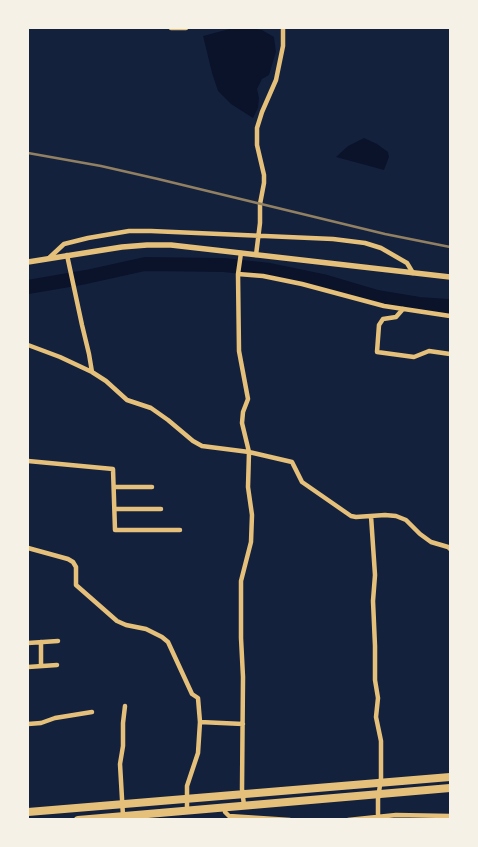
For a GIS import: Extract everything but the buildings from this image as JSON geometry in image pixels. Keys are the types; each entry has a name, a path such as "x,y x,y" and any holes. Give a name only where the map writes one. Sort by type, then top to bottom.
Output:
{"main road":[{"path":"28,812 450,777"},
{"path":"78,820 450,788"}],"street":[{"path":"172,28 186,28"},
{"path":"256,254 264,175 257,145 257,128 276,80 283,46 283,28"},
{"path":"49,258 64,244 128,231 151,231 333,239 365,243 381,248 408,263 413,273"},
{"path":"28,262 122,247 171,245 450,277"},
{"path":"240,253 238,272 239,351 248,399 243,412 242,423 249,452 248,487 252,515 251,542 241,581 241,638 244,677 244,805"},
{"path":"66,255 92,372"},
{"path":"238,272 302,284 384,306 450,316"},
{"path":"403,309 396,317 383,319 379,325 377,352 414,357 429,351 450,354"},
{"path":"28,346 92,372 106,381 127,400 151,408 202,446 249,452 292,462 302,482 351,516 396,516 406,520 431,542 450,549"},
{"path":"28,461 113,469 115,530 180,530"},
{"path":"114,487 152,487"},
{"path":"115,509 161,509"},
{"path":"371,516 375,575 373,601 375,680 378,698 376,717 381,741 381,783 378,818"},
{"path":"28,548 73,562 76,567 76,585 117,621 146,629 168,642 192,694 198,698 200,722 198,753 187,783 188,810"},
{"path":"28,642 58,641"},
{"path":"41,642 41,666"},
{"path":"28,667 57,665"},
{"path":"123,816 120,764 125,706"},
{"path":"28,724 92,712"},
{"path":"200,722 243,724"},
{"path":"225,807 225,812 229,816 290,820"},
{"path":"348,820 396,815 450,816"}],"water":[{"path":"233,28 262,30 274,37 276,52 269,75 262,79 257,89 259,98 258,108 253,118 231,104 218,91 203,36"},
{"path":"364,138 388,152 389,157 384,170 336,157 348,146"}],"waterway":[{"path":"28,287 145,264 224,265 270,270 323,281 377,297 450,307"}],"railway":[{"path":"28,153 101,166 385,234 450,247"}]}
